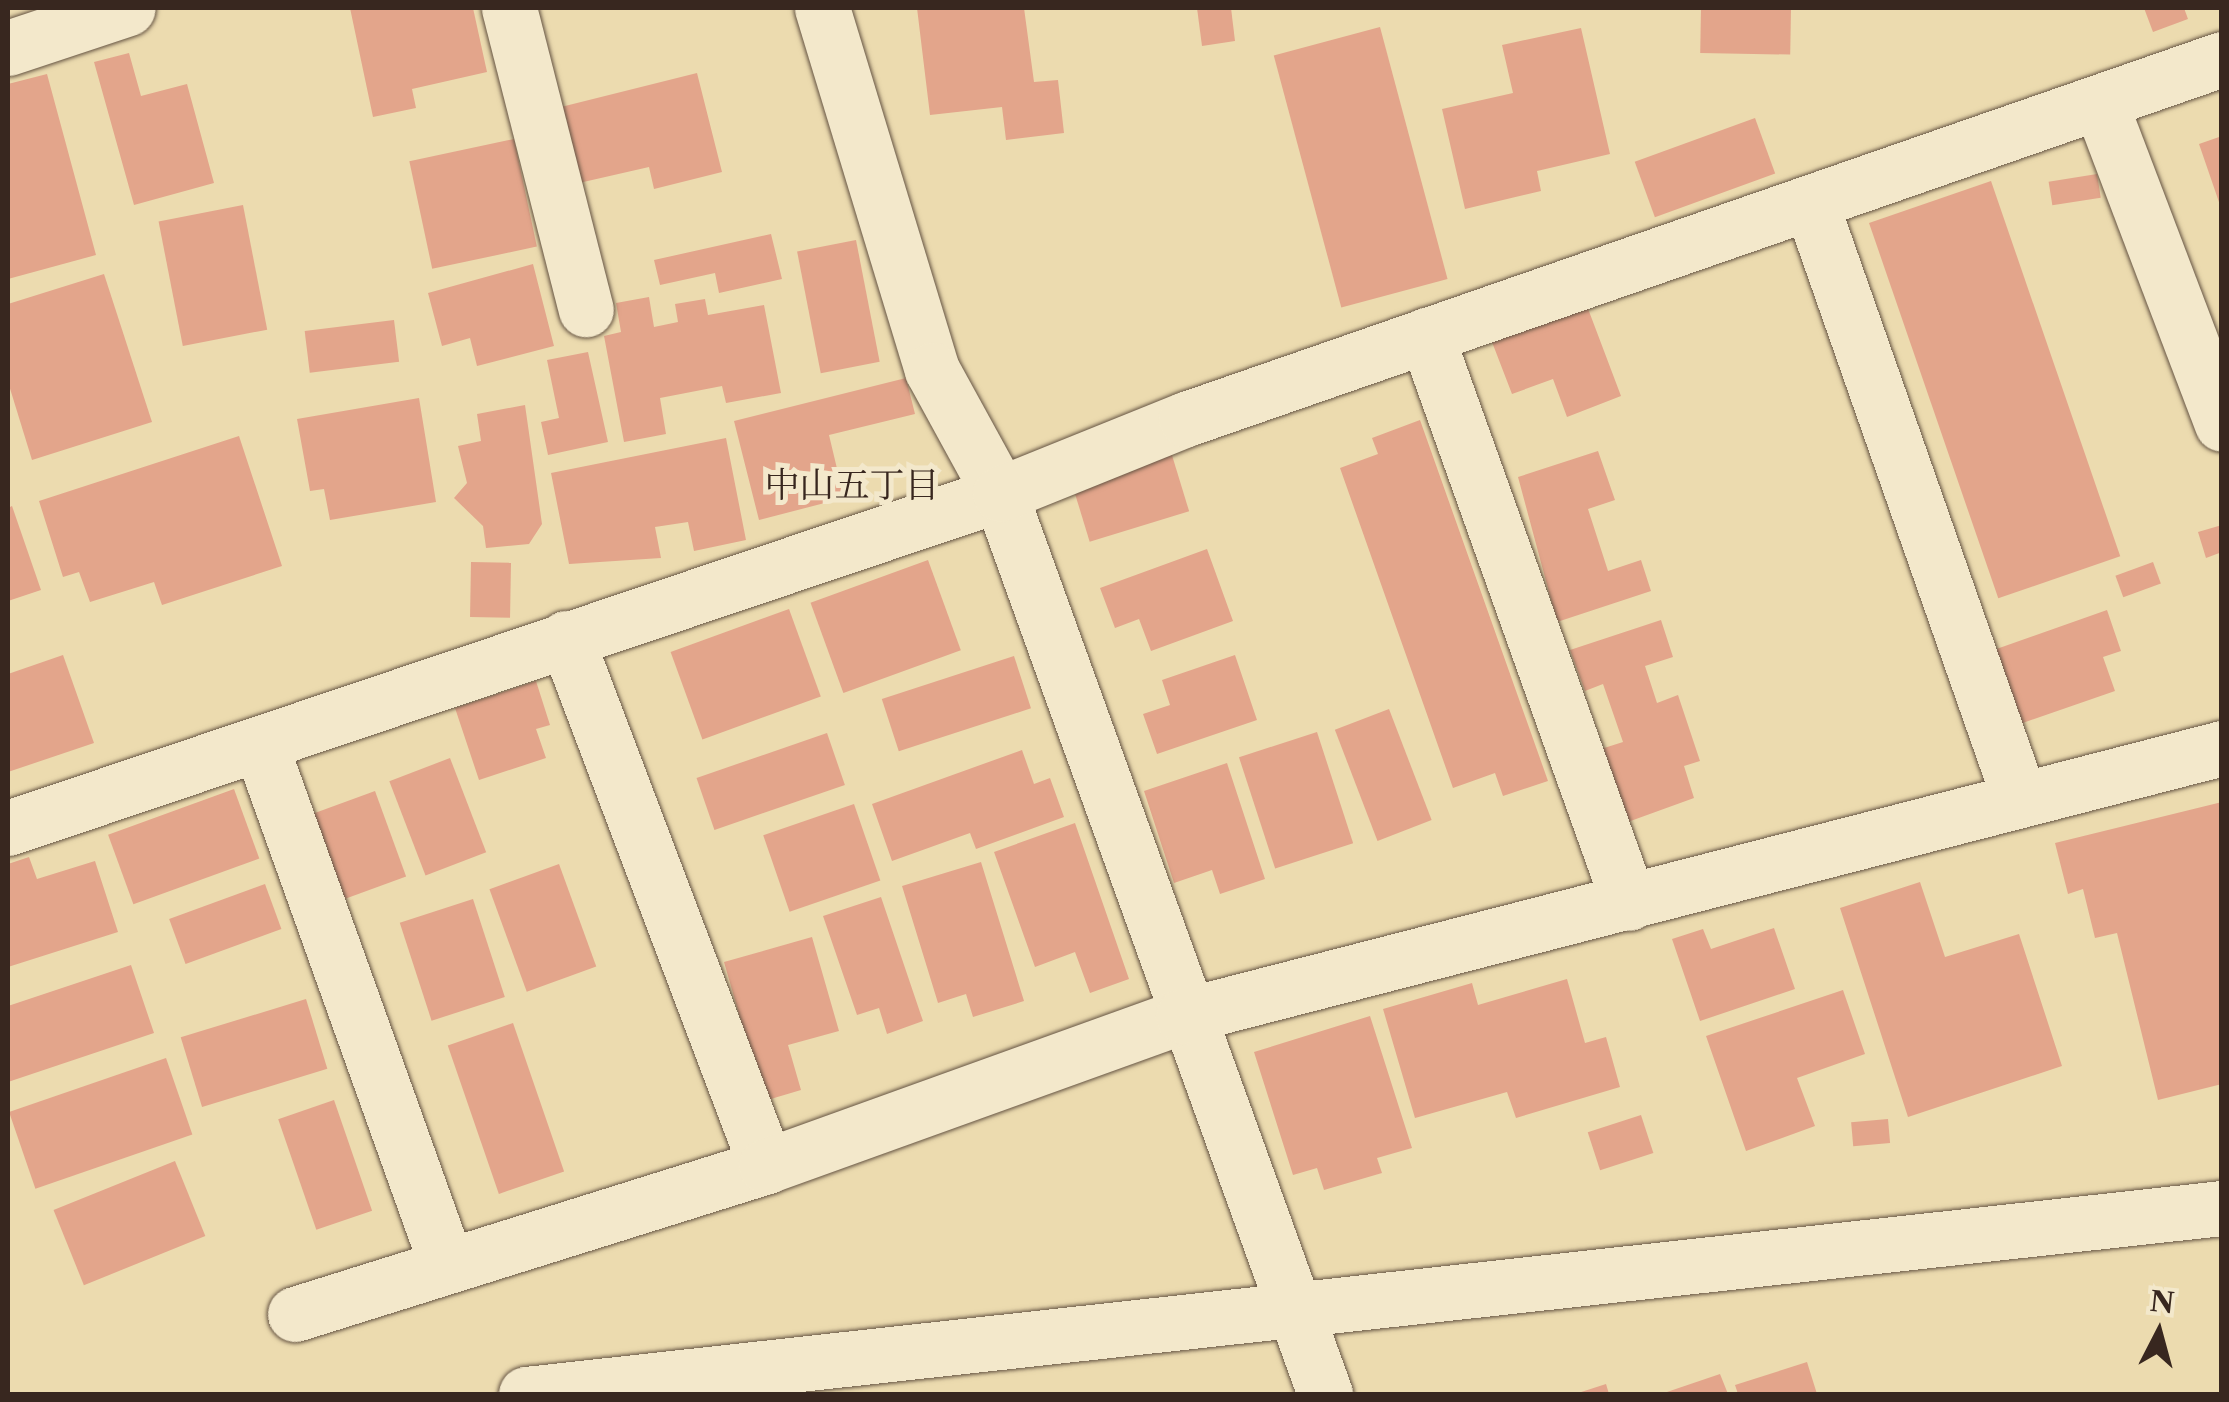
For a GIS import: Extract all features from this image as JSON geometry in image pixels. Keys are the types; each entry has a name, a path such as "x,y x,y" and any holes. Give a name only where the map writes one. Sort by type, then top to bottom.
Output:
{"street":[{"path":"8,48 128,8"},
{"path":"509,8 586,310"},
{"path":"822,8 932,370 1000,494 1182,1016 1325,1394"},
{"path":"8,828 1000,494 1426,335 2222,59"},
{"path":"2100,103 2222,424"},
{"path":"1811,204 2018,794"},
{"path":"1426,335 1629,903"},
{"path":"566,638 766,1166"},
{"path":"260,744 446,1263"},
{"path":"295,1314 446,1263 766,1166 1182,1016 1629,903 2018,794 2222,748"},
{"path":"526,1394 1293,1306 2222,1208"}],"building":[{"path":"350,8 473,8 487,72 412,89 416,108 373,117"},
{"path":"917,8 1024,8 1034,82 1058,80 1064,133 1006,140 1002,107 930,115"},
{"path":"1197,8 1231,8 1235,41 1202,46"},
{"path":"1701,8 1791,10 1790,55 1700,53"},
{"path":"2144,8 2184,8 2188,19 2153,32"},
{"path":"1380,27 1448,279 1341,308 1274,55"},
{"path":"1581,28 1610,154 1537,171 1541,191 1465,209 1442,109 1513,93 1502,45"},
{"path":"129,53 141,96 187,84 214,183 134,205 94,62"},
{"path":"697,73 722,172 654,189 649,167 579,183 561,107"},
{"path":"47,74 96,255 8,279 8,84"},
{"path":"1755,118 1775,173 1655,217 1635,162"},
{"path":"2222,136 2222,208 2221,208 2199,144"},
{"path":"514,139 537,247 432,269 409,161"},
{"path":"2097,174 2101,198 2052,205 2049,182"},
{"path":"1991,181 2120,556 1998,598 1869,223"},
{"path":"243,205 267,330 183,346 159,221"},
{"path":"771,234 782,279 719,293 715,273 660,285 654,260"},
{"path":"856,240 880,362 821,373 797,251"},
{"path":"533,264 554,346 477,366 470,338 442,346 428,293"},
{"path":"104,274 152,422 32,460 8,382 8,304"},
{"path":"649,297 654,327 678,322 675,304 705,299 708,315 764,305 781,393 726,403 722,386 660,398 666,434 624,442 604,336 621,332 616,303"},
{"path":"1587,306 1621,396 1567,417 1553,379 1512,394 1492,342"},
{"path":"394,320 399,362 310,373 305,331"},
{"path":"588,352 608,442 548,455 541,422 559,418 547,360"},
{"path":"906,378 915,414 829,435 844,498 759,520 734,421"},
{"path":"419,398 436,502 330,520 324,489 310,491 297,419"},
{"path":"525,405 542,524 529,544 486,548 483,526 454,498 467,483 458,446 481,441 477,414"},
{"path":"1420,420 1548,781 1503,796 1495,773 1453,788 1340,468 1378,454 1372,438"},
{"path":"239,436 282,566 162,605 154,582 90,602 79,572 63,577 39,501"},
{"path":"726,438 746,540 694,551 688,522 655,527 661,558 569,564 551,473"},
{"path":"1598,451 1615,500 1588,509 1608,571 1641,560 1651,591 1557,622 1518,477"},
{"path":"1171,452 1189,511 1090,542 1072,482"},
{"path":"12,506 41,590 8,601 8,508"},
{"path":"2222,525 2222,552 2206,558 2198,532"},
{"path":"1207,549 1233,621 1151,651 1139,619 1115,628 1100,588"},
{"path":"928,560 961,650 843,693 811,603"},
{"path":"471,562 511,563 510,618 470,617"},
{"path":"2153,562 2161,584 2123,597 2115,576"},
{"path":"789,609 821,696 702,739 671,652"},
{"path":"2107,610 2121,651 2103,657 2115,691 2014,726 1988,652"},
{"path":"1661,620 1673,657 1645,666 1657,703 1678,695 1700,761 1684,766 1694,798 1625,823 1601,749 1623,742 1603,684 1585,691 1570,650"},
{"path":"63,655 94,743 8,772 8,674"},
{"path":"1235,655 1257,720 1157,754 1143,714 1170,705 1162,680"},
{"path":"1014,656 1031,708 899,751 882,699"},
{"path":"536,681 550,725 536,729 546,758 479,780 455,708"},
{"path":"1389,709 1432,820 1377,841 1335,730"},
{"path":"1317,732 1353,843 1275,869 1239,757"},
{"path":"827,733 845,785 714,830 697,778"},
{"path":"1022,750 1034,784 1050,778 1064,817 976,849 970,833 892,861 872,804"},
{"path":"450,758 486,852 426,876 389,781"},
{"path":"1227,763 1265,879 1220,894 1212,870 1174,883 1144,791"},
{"path":"234,789 259,859 133,904 108,835"},
{"path":"375,791 406,877 338,901 307,816"},
{"path":"2222,802 2222,1084 2158,1100 2117,933 2095,938 2083,889 2068,894 2055,843"},
{"path":"854,804 880,881 790,912 763,835"},
{"path":"1075,823 1129,979 1090,993 1075,952 1035,967 994,852"},
{"path":"29,857 37,879 95,861 118,932 8,967 8,864"},
{"path":"981,862 1024,1001 973,1017 966,994 938,1003 902,886"},
{"path":"559,864 596,966 527,992 489,889"},
{"path":"1920,882 1945,957 2019,934 2062,1066 1908,1117 1840,908"},
{"path":"265,884 281,929 186,964 169,919"},
{"path":"881,897 923,1021 887,1034 879,1008 857,1015 823,916"},
{"path":"473,899 505,997 432,1021 400,923"},
{"path":"1774,928 1795,989 1700,1021 1672,939 1703,929 1711,949"},
{"path":"812,937 839,1031 788,1045 801,1090 764,1101 724,962"},
{"path":"131,965 154,1033 8,1082 8,1006"},
{"path":"1567,979 1585,1043 1606,1037 1620,1087 1516,1118 1507,1092 1415,1118 1383,1009 1472,983 1478,1005"},
{"path":"1843,990 1865,1054 1797,1078 1815,1126 1746,1151 1706,1036"},
{"path":"306,999 327,1069 202,1107 181,1037"},
{"path":"1370,1016 1412,1148 1377,1158 1382,1173 1324,1190 1317,1168 1293,1175 1254,1052"},
{"path":"513,1023 564,1171 499,1194 448,1045"},
{"path":"166,1058 192,1135 35,1189 9,1112"},
{"path":"334,1100 372,1211 316,1230 278,1119"},
{"path":"1641,1115 1653,1153 1600,1170 1588,1132"},
{"path":"1888,1119 1890,1143 1853,1146 1851,1122"},
{"path":"175,1161 205,1236 84,1285 54,1210"},
{"path":"1807,1362 1817,1394 1738,1394 1735,1385"},
{"path":"1720,1374 1728,1394 1661,1394"},
{"path":"1606,1384 1609,1394 1575,1394"}],"district":[{"name":"中山五丁目","path":"852,485"}]}
